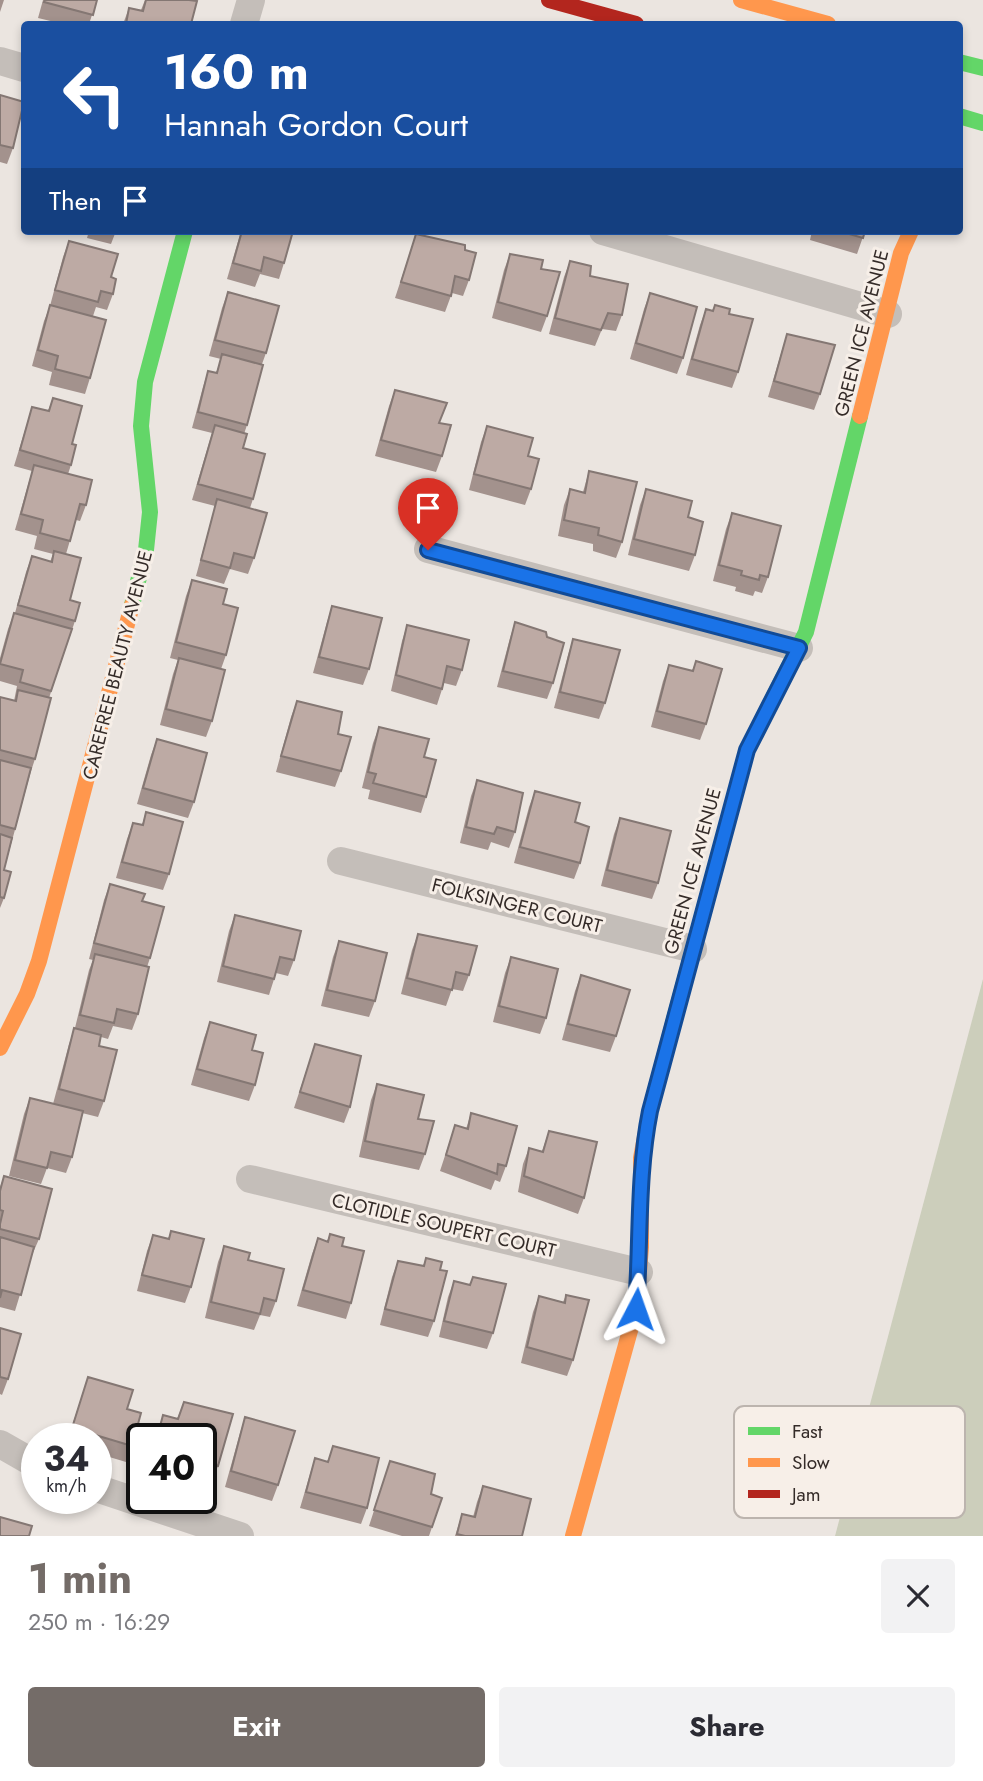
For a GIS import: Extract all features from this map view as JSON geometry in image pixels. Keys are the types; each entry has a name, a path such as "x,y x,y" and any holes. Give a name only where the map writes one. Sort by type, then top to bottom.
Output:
{"street":[{"path":"245,21 251,0"},
{"path":"549,0 625,21"},
{"path":"741,0 817,21"},
{"path":"0,61 21,67"},
{"path":"963,63 983,68"},
{"path":"963,117 983,122"},
{"name":"CAREFREE BEAUTY AVENUE","path":"0,1048 27,994 39,961 134,606 150,512 141,426 145,382 184,235"},
{"path":"617,235 888,314"},
{"name":"GREEN ICE AVENUE","path":"573,1536 636,1309 641,1157 650,1111 747,750 799,648 822,578 901,253 909,235"},
{"path":"428,550 799,648"},
{"name":"FOLKSINGER COURT","path":"341,861 693,949"},
{"name":"CLOTIDLE SOUPERT COURT","path":"250,1179 639,1272"},
{"path":"0,1444 21,1456"},
{"path":"112,1493 240,1536"}],"green space":[{"path":"983,979 983,1536 835,1536 840,1518 965,1518 965,1406 870,1406"}],"building":[{"path":"97,0 93,15 44,2"},
{"path":"146,0 197,1 192,21 127,21 129,8 143,11"},
{"path":"0,95 21,101 21,115 13,148 0,145"},
{"path":"241,235 292,235 284,263 264,257 261,271 233,263"},
{"path":"416,235 465,245 465,250 476,253 469,280 455,276 451,296 401,282"},
{"path":"69,241 118,254 111,277 116,279 113,294 101,291 98,302 55,290"},
{"path":"510,254 543,260 541,269 560,272 547,316 498,302"},
{"path":"570,261 591,266 590,276 628,284 622,315 608,313 601,330 555,318"},
{"path":"228,292 279,306 266,353 215,340"},
{"path":"650,293 697,307 683,358 636,343"},
{"path":"50,305 106,320 90,378 55,369 58,356 38,350"},
{"path":"715,305 730,309 729,314 753,319 738,372 692,359 706,309 713,311"},
{"path":"787,334 835,345 820,394 774,381"},
{"path":"222,354 263,365 247,425 198,412 208,371 217,373"},
{"path":"395,390 447,403 439,423 451,425 442,456 381,440"},
{"path":"53,398 82,406 72,444 76,445 71,465 20,450 32,407 49,411"},
{"path":"215,425 247,434 243,448 265,454 253,499 198,484"},
{"path":"487,426 533,438 528,456 539,459 531,489 474,474"},
{"path":"34,465 92,480 86,505 80,504 70,541 40,533 43,520 21,514"},
{"path":"589,471 637,482 622,542 598,535 599,528 564,520 570,489 585,493"},
{"path":"646,489 692,501 688,517 703,522 695,555 634,539"},
{"path":"217,499 267,513 254,558 234,553 230,568 201,560"},
{"path":"732,513 781,526 768,577 760,575 759,580 741,575 742,571 719,565"},
{"path":"54,551 81,558 70,600 80,603 75,621 18,605 32,556 52,562"},
{"path":"192,580 227,589 223,604 238,608 226,655 176,642"},
{"path":"332,606 382,618 369,669 319,657"},
{"path":"14,613 72,629 51,691 20,682 23,670 0,664"},
{"path":"515,622 546,632 547,637 564,643 553,683 503,671"},
{"path":"407,625 469,640 462,670 447,666 442,689 396,675"},
{"path":"573,639 620,650 605,703 560,692"},
{"path":"179,658 225,670 212,721 166,709"},
{"path":"696,661 722,669 706,724 657,711 669,665 693,671"},
{"path":"18,690 51,698 35,759 0,750 0,697 16,701"},
{"path":"297,701 342,712 338,734 351,737 341,771 281,756"},
{"path":"379,727 429,739 424,757 436,760 426,797 373,783 376,774 368,772"},
{"path":"157,739 207,753 194,802 143,788"},
{"path":"0,760 31,768 15,829 0,825"},
{"path":"477,780 523,793 515,832 497,827 494,834 466,827"},
{"path":"535,791 580,803 575,822 589,827 580,863 520,847"},
{"path":"146,812 183,822 169,874 122,862 133,823 143,825"},
{"path":"620,818 671,831 658,883 607,870"},
{"path":"0,834 12,838 4,870 11,872 4,898 0,897"},
{"path":"110,884 145,894 142,901 164,907 150,958 94,943"},
{"path":"235,915 301,931 294,960 280,957 274,979 223,966"},
{"path":"418,934 477,946 469,975 456,972 452,990 407,978"},
{"path":"339,941 387,953 375,1001 327,990"},
{"path":"95,954 149,967 138,1014 117,1009 114,1023 80,1015"},
{"path":"511,957 558,969 546,1018 499,1006"},
{"path":"581,975 630,990 616,1036 568,1024"},
{"path":"210,1022 256,1035 252,1050 263,1053 255,1085 197,1069"},
{"path":"74,1028 101,1035 99,1046 117,1050 104,1101 59,1089"},
{"path":"315,1044 361,1056 350,1107 300,1092"},
{"path":"377,1084 424,1095 418,1119 434,1121 425,1154 365,1141"},
{"path":"30,1098 83,1111 72,1157 51,1152 47,1168 15,1160"},
{"path":"471,1113 517,1126 506,1166 498,1164 497,1174 446,1155 455,1125 468,1129"},
{"path":"549,1131 597,1142 584,1198 524,1176 529,1148 543,1152"},
{"path":"4,1176 52,1189 39,1239 0,1229 3,1211 0,1210 0,1191"},
{"path":"171,1231 204,1239 191,1287 142,1275 153,1235 169,1239"},
{"path":"330,1234 344,1238 342,1246 364,1251 351,1303 303,1290 318,1238 328,1242"},
{"path":"0,1237 34,1247 21,1295 2,1290 0,1298"},
{"path":"224,1246 250,1253 248,1260 284,1269 276,1301 264,1298 260,1314 211,1302"},
{"path":"426,1258 442,1262 440,1270 447,1271 434,1321 385,1309 398,1261 424,1266"},
{"path":"473,1277 506,1284 493,1333 444,1321 454,1281 470,1285"},
{"path":"566,1295 589,1300 573,1360 527,1347 539,1296 565,1303"},
{"path":"0,1328 21,1334 8,1379 0,1377"},
{"path":"88,1377 133,1390 127,1409 141,1413 138,1423 126,1423 126,1444 112,1440 112,1423 74,1423"},
{"path":"184,1402 233,1414 218,1466 217,1423 161,1423 163,1415 178,1419"},
{"path":"245,1417 295,1431 278,1485 231,1471"},
{"path":"333,1446 379,1458 367,1508 306,1492 315,1458 328,1462"},
{"path":"390,1461 435,1474 431,1494 442,1498 432,1527 374,1510"},
{"path":"483,1486 531,1499 522,1536 457,1534 462,1514 475,1517"},
{"path":"0,1517 32,1526 29,1536 0,1536"}],"traffic: fast":[{"path":"963,63 983,68"},
{"path":"963,117 983,123"},
{"path":"132,605 146,550 150,512 141,426 145,382 184,235"},
{"path":"673,1023 747,750 806,632 860,416"}],"traffic: slow":[{"path":"741,0 817,21"},
{"path":"860,416 901,253 909,235"},
{"path":"0,1048 27,994 39,961 132,605"},
{"path":"573,1536 636,1309 641,1247 641,1158 650,1110 673,1023"}],"traffic: jam":[{"path":"549,0 625,21"}],"route":[{"path":"428,550 799,648 747,750 650,1111 641,1157 641,1248 636,1309"}]}
